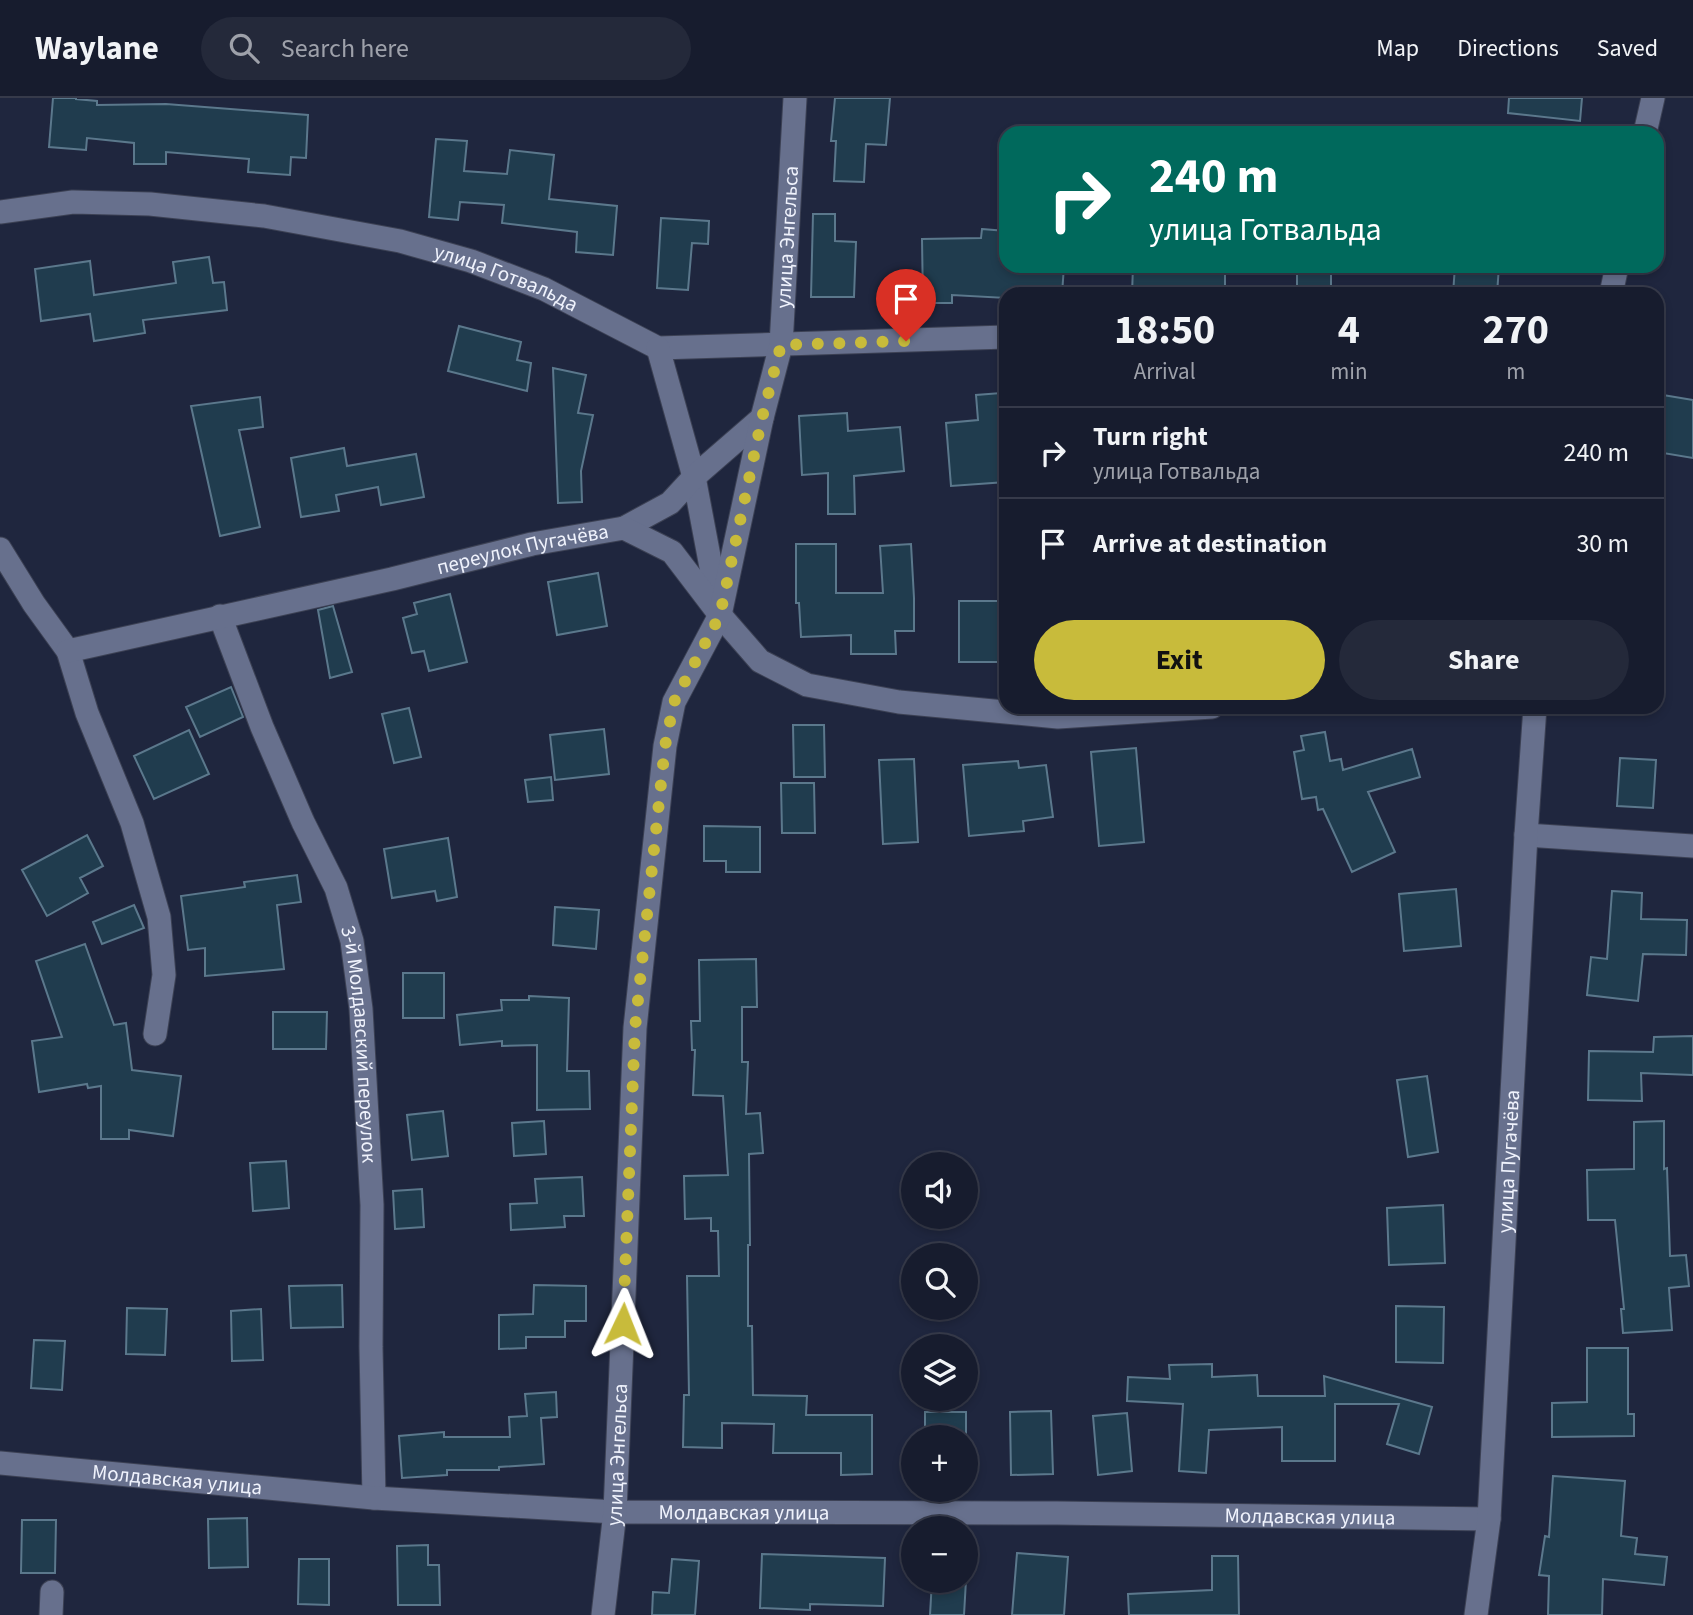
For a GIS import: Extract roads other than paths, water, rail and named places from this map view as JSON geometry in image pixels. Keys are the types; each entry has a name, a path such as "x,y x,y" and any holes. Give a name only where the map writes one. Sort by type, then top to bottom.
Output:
{"street":[{"name":"улица Энгельса","path":"603,1615 615,1512 635,1028 665,746 674,702 720,615 762,418 781,345 794,98"},
{"path":"1647,126 1653,98"},
{"name":"улица Готвальда","path":"0,212 73,202 150,204 264,216 400,241 471,261 544,289 658,348 999,337"},
{"path":"658,348 694,477 720,615"},
{"path":"624,528 670,503 694,477 762,418"},
{"name":"переулок Пугачёва","path":"68,650 392,579 532,544 624,528 672,552 720,615 760,661 807,685 899,702 999,711"},
{"path":"0,549 34,604 68,650 87,713 132,823 159,917 164,975 155,1034"},
{"name":"3-й Молдавский переулок","path":"220,616 262,727 303,822 336,888 352,941 360,1009 372,1205 374,1498"},
{"name":"переулок Пугачёва","path":"1026,714 1058,717 1104,714"},
{"name":"улица Пугачёва","path":"1476,1615 1489,1519 1535,714"},
{"path":"1526,835 1693,846"},
{"name":"Молдавская улица","path":"0,1463 374,1498 615,1512 1058,1513 1489,1519"},
{"path":"51,1615 52,1592"}]}
